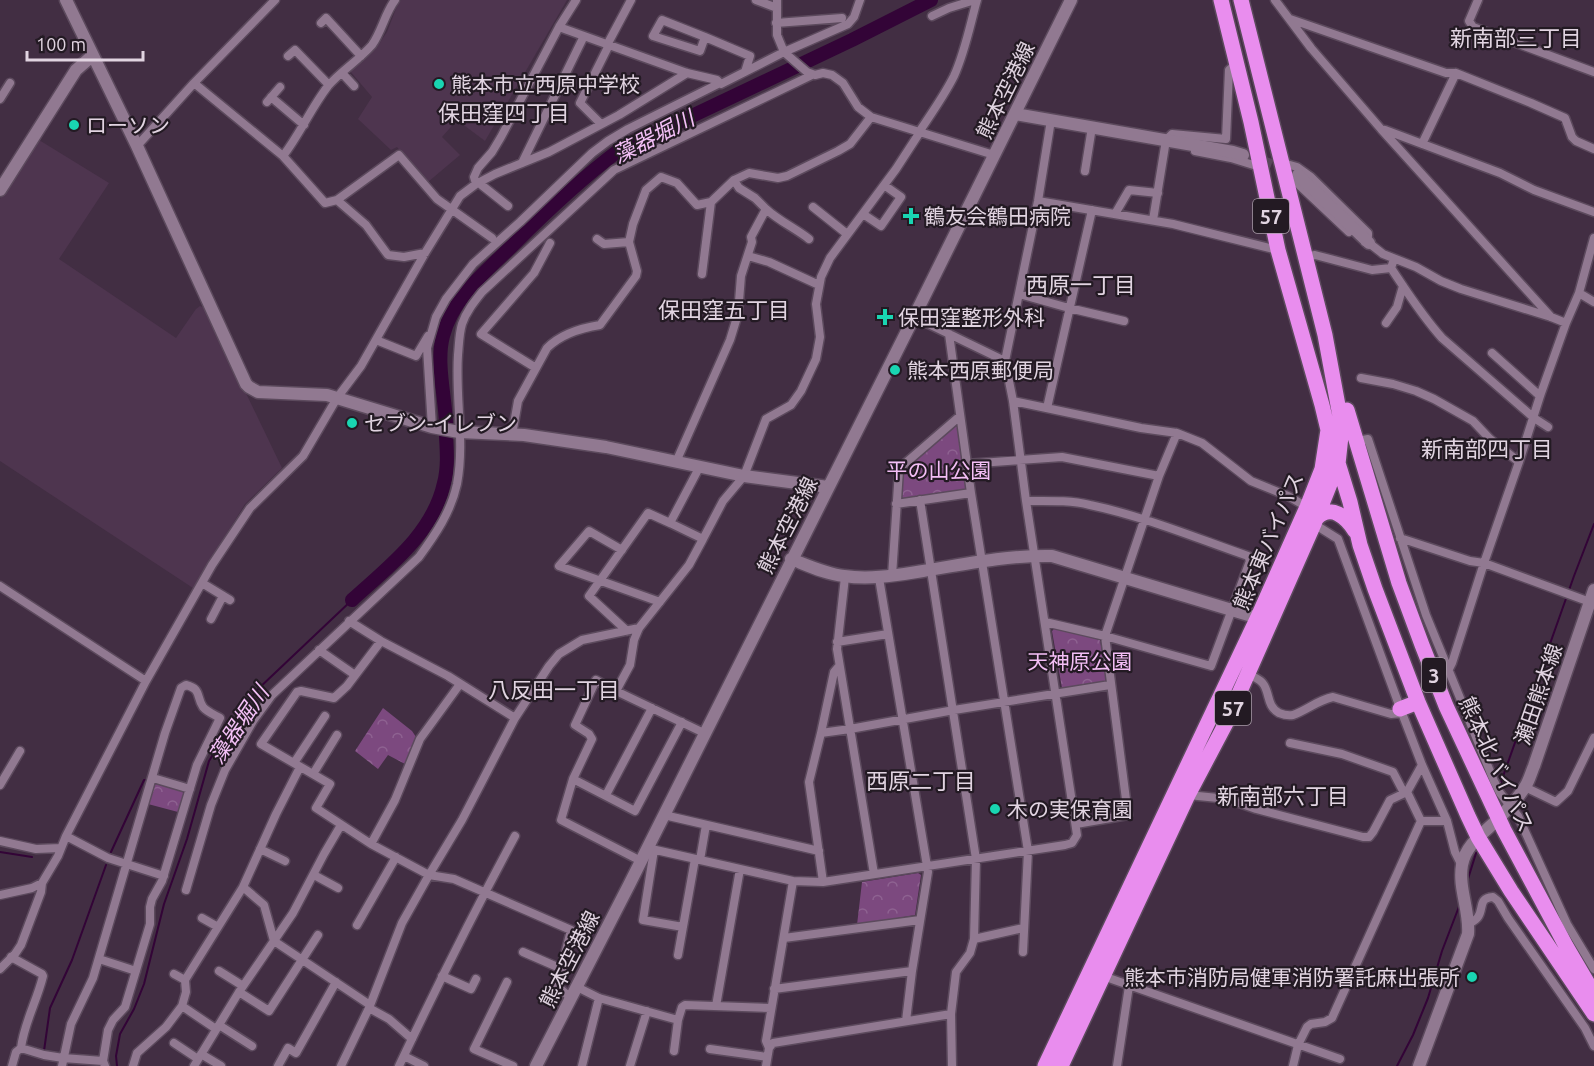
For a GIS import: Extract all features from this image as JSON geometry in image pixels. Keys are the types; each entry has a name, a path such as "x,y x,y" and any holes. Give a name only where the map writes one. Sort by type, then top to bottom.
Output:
{"highway":[{"name":"熊本東バイパス","path":"1221,0 1251,122 1278,250 1328,430 1322,469 1314,489 1313,516"},
{"name":"熊本東バイパス","path":"1045,1066 1338,468 1342,427 1325,335 1306,257 1293,178 1283,163 1241,0"},
{"name":"熊本北バイパス","path":"1325,335 1399,583 1422,645 1442,674 1464,747 1498,819 1594,994"},
{"name":"3","path":"1328,430 1358,536 1376,589 1418,702 1467,816 1511,891 1594,1014"},
{"path":"1314,489 1323,478 1338,468 1357,471 1369,482"},
{"path":"1313,516 1326,512 1344,516 1358,536"},
{"name":"熊本東バイパス","path":"1061,1066 1188,795 1226,723 1248,674 1264,620"},
{"path":"1401,711 1418,702"}],"street":[{"path":"66,0 249,387 258,392 327,395 432,427 459,432 524,435 606,447 699,468 828,487"},
{"path":"137,146 194,83 275,0"},
{"path":"283,156 329,86 371,45 395,0"},
{"path":"508,206 478,184 475,173 501,137 559,27 576,0"},
{"path":"601,124 580,104 631,0"},
{"path":"756,0 777,4 777,35 787,53 810,74"},
{"path":"432,427 427,348 436,317 446,298 473,264 592,153 628,129 720,83 848,24 854,17 860,0"},
{"path":"932,16 976,0"},
{"path":"616,691 630,665 634,640 639,628 689,565 723,501 744,476 766,419 790,405 801,391 816,358 820,337 816,304 819,285 830,258 884,185 943,95 962,53 976,0"},
{"name":"熊本空港線","path":"536,1066 641,861 650,849 664,815 1071,0"},
{"path":"1275,0 1311,48 1551,317"},
{"path":"1478,0 1469,21 1473,27 1594,72"},
{"path":"326,18 361,56"},
{"path":"776,23 842,18"},
{"path":"1289,18 1446,73 1456,73 1531,103 1565,118 1572,137 1594,149"},
{"path":"705,37 700,51 653,36 662,20 705,37 750,56 744,72"},
{"path":"559,27 687,73 717,80 720,83"},
{"path":"522,163 584,36"},
{"path":"288,56 295,50 329,86"},
{"path":"0,190 76,70 92,56"},
{"path":"1154,220 1166,142 1172,134 1226,139 1229,70 1236,64"},
{"path":"342,73 354,86"},
{"path":"0,969 6,958 21,945 41,892 42,883 146,681 218,556 250,508 303,456 337,398 361,366 460,196 478,184 549,152 601,124 687,73"},
{"path":"1422,144 1456,73"},
{"path":"186,890 211,805 225,770 253,721 272,695 419,557 448,512 457,486 460,464 456,376 459,340 463,322 471,306 482,292 614,170 810,74 832,75 843,83 858,106 871,117 994,155"},
{"path":"0,99 10,83"},
{"path":"194,83 283,156 325,203 337,200 399,155 437,199 492,238"},
{"path":"280,87 269,100 304,125"},
{"path":"1014,114 1243,155"},
{"path":"512,435 518,401 548,348 554,341 584,328 600,325 636,276 629,242 646,190 661,177 677,183 697,205 711,202 734,180 749,173 778,178 787,176 837,151 850,144 871,117"},
{"path":"683,927 643,920 650,849 793,881 823,882 1072,843 1077,835 1013,401 1005,361 1038,201 1051,120"},
{"path":"1085,171 1092,127"},
{"path":"1382,129 1500,173 1534,190 1594,212"},
{"path":"1166,142 1260,166"},
{"path":"1283,163 1297,167 1311,177 1368,234 1369,243"},
{"path":"1293,178 1383,254 1461,289 1566,323"},
{"path":"734,180 739,188 755,198 777,219 795,228 809,239"},
{"path":"863,214 881,226 901,197 884,185"},
{"path":"1114,214 1129,190 1158,193"},
{"path":"337,200 366,225 388,255 405,257 425,253"},
{"path":"1038,201 1154,220 1278,250"},
{"path":"702,274 711,202"},
{"path":"813,207 847,234"},
{"path":"676,462 730,340 738,314 741,276 752,242 751,237 766,209"},
{"path":"1047,408 1092,210"},
{"path":"1442,674 1452,663 1540,396 1579,293 1594,238"},
{"path":"597,239 604,244 629,242"},
{"path":"536,368 481,334 534,273 550,243"},
{"path":"1306,257 1315,255 1372,270 1391,268"},
{"path":"748,256 769,262 819,285"},
{"path":"1391,268 1395,259"},
{"path":"1391,268 1419,312 1442,338 1534,418 1548,427"},
{"path":"1386,323 1397,307 1403,286"},
{"path":"1579,293 1594,302"},
{"path":"1019,294 1124,321"},
{"path":"914,316 1005,361"},
{"path":"376,340 416,356 434,325"},
{"path":"949,334 970,493 1028,851 1023,952"},
{"path":"1492,353 1540,396"},
{"path":"1361,378 1393,384 1434,399 1473,421 1490,439 1519,462"},
{"path":"1013,401 1141,428 1177,433 1202,443 1251,481 1288,496 1338,539 1401,711 1447,821 1455,852 1462,866 1461,876 1469,924 1468,934 1419,1066"},
{"path":"892,576 898,474 901,467 960,416"},
{"path":"1076,824 1128,815 1105,636 1144,520 1177,433"},
{"path":"1357,441 1368,439 1426,615 1442,674 1500,793 1518,816 1567,924 1594,969"},
{"path":"966,464 1062,457 1160,476"},
{"path":"670,524 699,468"},
{"path":"896,504 970,493"},
{"path":"920,500 976,859 974,939 970,953 956,972 951,1014 952,1066"},
{"path":"1026,501 1066,501 1089,504 1144,520 1248,556 1250,561 1211,666 1105,636 1045,622"},
{"path":"627,631 589,596 648,513 703,539"},
{"path":"622,550 589,531 559,566 660,602"},
{"path":"1400,538 1592,596"},
{"path":"791,559 822,571 845,576 879,578 1034,555 1052,556 1264,620"},
{"path":"845,576 837,642 839,666 874,874"},
{"path":"879,578 928,872 906,1021"},
{"path":"202,583 226,598 211,619"},
{"path":"0,586 146,681"},
{"name":"瀬田熊本線","path":"1462,866 1470,846 1498,819 1525,787 1592,596"},
{"path":"349,621 515,718"},
{"path":"341,1066 370,1007 402,923 462,820 515,718 549,666 559,654 582,640 639,628"},
{"path":"837,642 888,634"},
{"path":"381,641 334,699 297,692 261,744 330,784 316,808 371,844 429,875 454,879 571,930 557,987 678,1020"},
{"path":"319,650 355,675"},
{"path":"823,882 809,782 834,672 839,666"},
{"path":"1248,674 1262,682 1270,705 1285,716 1293,715 1324,699 1333,698 1391,714 1401,711"},
{"path":"641,861 561,820 573,779 592,739 589,734 575,725 596,680 705,733"},
{"path":"371,844 394,800 420,739 460,684"},
{"path":"21,1048 63,1062 104,1063 110,1025 125,1007 150,924 151,903 164,876 197,765 220,718 204,708 198,692 190,685 181,688 165,733 99,959 90,988 71,1024 63,1062"},
{"path":"821,733 1110,685"},
{"path":"606,795 652,708"},
{"path":"136,1065 137,1053 166,1027 182,1006 186,992 186,980 243,887 297,765 325,716"},
{"path":"573,779 635,811 682,722"},
{"path":"313,774 337,735"},
{"path":"1525,787 1556,802 1568,791 1594,738"},
{"path":"1290,743 1342,754 1393,771 1421,821"},
{"path":"0,785 20,751"},
{"path":"1188,795 1228,799 1256,809 1369,837 1390,800 1406,793 1422,765"},
{"path":"153,778 190,789"},
{"path":"664,815 819,851"},
{"path":"1421,821 1447,821"},
{"path":"1293,1066 1298,1045 1307,1027 1332,1018 1421,821"},
{"path":"198,1060 241,989 293,913 341,825"},
{"path":"678,955 706,825"},
{"path":"66,836 108,858 164,876"},
{"path":"399,1066 442,976 515,836"},
{"path":"0,841 36,849 61,848"},
{"path":"260,849 285,861"},
{"path":"357,925 396,857"},
{"path":"716,1006 740,869"},
{"path":"314,875 338,888"},
{"path":"769,1048 766,1041 793,881"},
{"path":"0,895 32,888 42,883"},
{"path":"243,887 264,904 274,941 389,1019 412,1039"},
{"path":"1469,924 1478,917 1483,902 1488,898 1493,897 1498,901 1585,1028 1594,1046"},
{"path":"202,918 218,927"},
{"path":"784,938 920,920"},
{"path":"974,939 1023,928"},
{"path":"219,971 269,1011 318,935"},
{"path":"523,952 562,969"},
{"path":"6,958 43,976 21,1048 16,1052 12,1066"},
{"path":"99,959 136,971"},
{"path":"774,989 912,971"},
{"path":"174,974 186,980"},
{"path":"442,976 471,989 476,980"},
{"path":"1103,976 1340,1059"},
{"path":"278,1066 288,1048 296,1053 336,982"},
{"path":"507,982 474,1049 513,1066"},
{"path":"1117,1066 1129,986"},
{"path":"582,1066 599,998"},
{"path":"674,1051 678,1020 682,1007 685,1005 771,1008"},
{"path":"182,1006 252,1046"},
{"path":"630,1066 647,1011"},
{"path":"710,1049 767,1062 769,1048 773,1043 951,1014"},
{"path":"174,1043 198,1060 221,1066"},
{"path":"404,1056 424,1066"}],"shaded area":[{"name":"熊本市立西原中学校","path":"401,0 567,0 485,141 457,120 442,137 460,155 428,182 397,147 391,150 358,119 372,97 350,71 376,48 387,32"},
{"path":"39,140 109,183 59,259 176,338 196,309 200,306 205,308 282,468 245,504 193,588 0,461 0,199"}],"green space":[{"name":"平の山公園","path":"957,424 967,491 899,500 901,472"},
{"name":"天神原公園","path":"1055,628 1100,640 1107,681 1062,688 1052,631"},
{"path":"383,708 412,731 416,737 405,764 388,755 378,769 355,751"},
{"path":"156,784 182,791 184,794 178,812 148,804 153,786"},
{"path":"918,873 921,875 915,915 857,925 862,882"}],"waterway":[{"name":"藻器堀川","path":"446,423 440,357 443,336 455,308 483,274 578,184 618,151 931,0"},
{"name":"藻器堀川","path":"352,600 394,562 420,534 430,518 445,477 446,437"},
{"path":"1500,785 1594,524"},
{"name":"藻器堀川","path":"117,1066 116,1056 120,1034 134,1009 144,984 164,904 187,839 209,761 257,690 352,600"},
{"path":"111,852 145,780"},
{"path":"1467,882 1477,850"},
{"path":"0,852 32,857"},
{"path":"44,1051 50,1008 72,960 106,865"},
{"path":"1397,1066 1428,998 1442,951 1460,904"}],"tunnel":[{"path":"1243,155 1290,172"}],"place":[{"name":"熊本市立西原中学校","path":"439,84"},
{"name":"ローソン","path":"74,125"},
{"name":"鶴友会鶴田病院","path":"911,216"},
{"name":"保田窪整形外科","path":"885,317"},
{"name":"熊本西原郵便局","path":"895,370"},
{"name":"セブン-イレブン","path":"352,423"},
{"name":"木の実保育園","path":"995,809"},
{"name":"熊本市消防局健軍消防署託麻出張所","path":"1472,977"}],"district":[{"name":"新南部三丁目","path":"1516,37"},
{"name":"保田窪四丁目","path":"504,112"},
{"name":"西原一丁目","path":"1081,284"},
{"name":"保田窪五丁目","path":"724,309"},
{"name":"新南部四丁目","path":"1487,448"},
{"name":"八反田一丁目","path":"554,689"},
{"name":"西原二丁目","path":"921,780"},
{"name":"新南部六丁目","path":"1283,795"}]}
